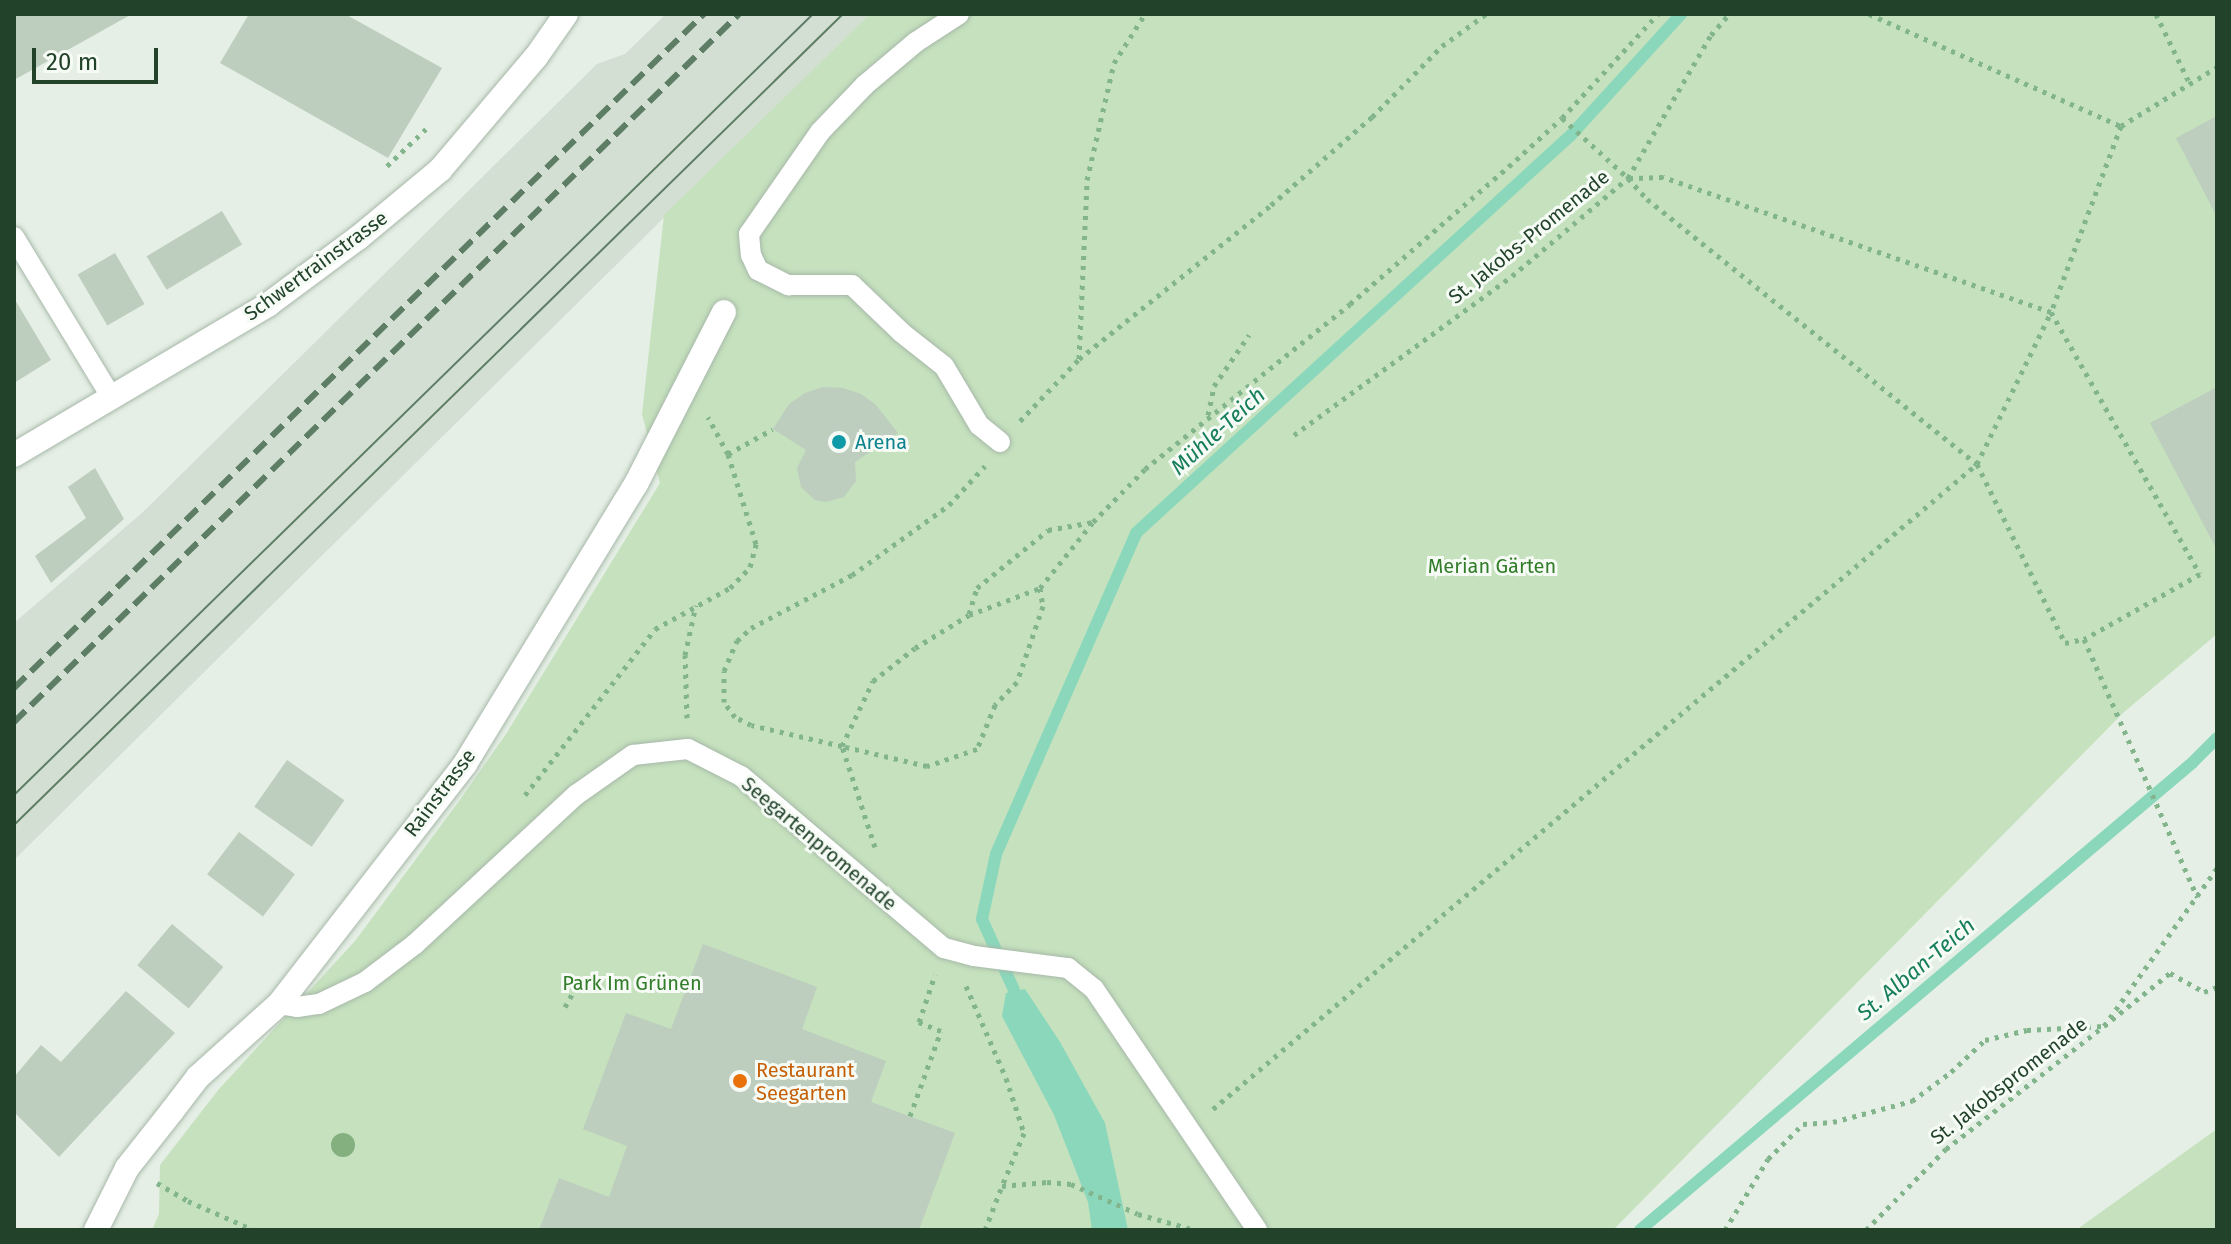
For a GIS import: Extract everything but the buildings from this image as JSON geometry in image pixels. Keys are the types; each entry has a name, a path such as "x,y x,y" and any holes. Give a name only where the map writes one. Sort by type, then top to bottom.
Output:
{"street":[{"name":"Schwertrainstrasse","path":"14,455 269,304 440,170 536,57 566,14"},
{"name":"Rainstrasse","path":"96,1230 127,1168 198,1077 279,1004 465,764 636,484 724,312"}],"lane":[{"path":"959,14 916,42 865,85 820,132 749,234 751,255 758,270 788,285 852,285 902,333 944,366 979,425 1000,442"},
{"path":"14,237 112,398"},
{"path":"279,1004 319,1004 365,982 415,944 517,846 576,795 633,755 688,749"},
{"name":"Seegartenpromenade","path":"688,749 741,776 944,948 974,956 1068,968 1094,989 1257,1230"}],"path":[{"path":"1079,359 1087,180 1114,63 1145,14"},
{"path":"1040,588 1043,606 1017,682 995,705 977,749 927,766 751,725 735,717 724,702 724,671 737,641 751,628 852,575 949,505 980,475 1000,442 1079,359 1271,205 1372,117 1442,46 1486,14"},
{"path":"878,855 842,746 873,681 915,648 969,615 1040,588 1093,522 1145,469 1207,416 1350,304 1562,118 1658,14"},
{"name":"St. Jakobs-Promenade","path":"1294,435 1512,276 1628,178 1711,35 1729,14"},
{"path":"1869,14 2121,126"},
{"path":"2156,14 2189,82"},
{"path":"1188,1130 1977,464 2051,312 2121,126 2217,67"},
{"path":"1562,118 1647,199 1977,464 2065,643 2084,639 2200,574 2051,312 1663,177 1628,178"},
{"path":"381,171 436,120"},
{"path":"1207,416 1214,386 1249,335"},
{"path":"517,846 511,814 655,629 730,588 750,567 756,544 728,454 708,417 680,399"},
{"path":"728,454 773,429"},
{"path":"969,615 977,588 1048,530 1093,522"},
{"path":"688,749 685,655 696,604"},
{"path":"2084,639 2197,897"},
{"name":"St. Jakobspromenade","path":"1866,1230 1946,1149 2104,1026 2217,868"},
{"path":"910,1116 941,1031 919,1022 944,948"},
{"path":"944,948 972,996 1006,1078 1024,1133 985,1230"},
{"path":"1725,1230 1768,1159 1803,1124 1833,1122 1912,1101 1951,1072 1985,1040 2027,1030 2104,1026 2170,973 2204,992 2217,987"},
{"path":"565,1007 581,978"},
{"path":"127,1168 188,1201 254,1230"},
{"path":"1002,1186 1047,1182 1071,1184 1138,1214 1195,1230"}],"shaded area":[{"path":"666,14 870,14 14,860 14,623 142,513 597,64 625,54"},
{"path":"1025,989 1060,1042 1105,1123 1128,1230 1092,1230 1088,1202 1054,1115 1002,1016 1006,993"}],"green space":[{"name":"Merian Gärten","path":"870,14 2217,14 2217,634 2124,712 1613,1230 152,1230 159,1214 160,1165 219,1089 355,941 457,804 506,734 660,483 642,414 664,215"},
{"path":"2217,1129 2217,1230 2076,1230"}],"waterway":[{"name":"Mühle-Teich","path":"1014,990 982,919 996,854 1136,533 1571,135 1681,14"},
{"name":"St. Alban-Teich","path":"1640,1230 2192,763 2217,738"}],"tram line":[{"path":"14,795 813,14"},
{"path":"14,825 843,14"}],"railway":[{"path":"14,688 704,14"},
{"path":"14,722 739,14"}],"place":[{"name":"Arena","path":"839,442"},
{"name":"Restaurant Seegarten","path":"740,1081"}],"park label":[{"name":"Park Im Grünen","path":"632,983"}]}
